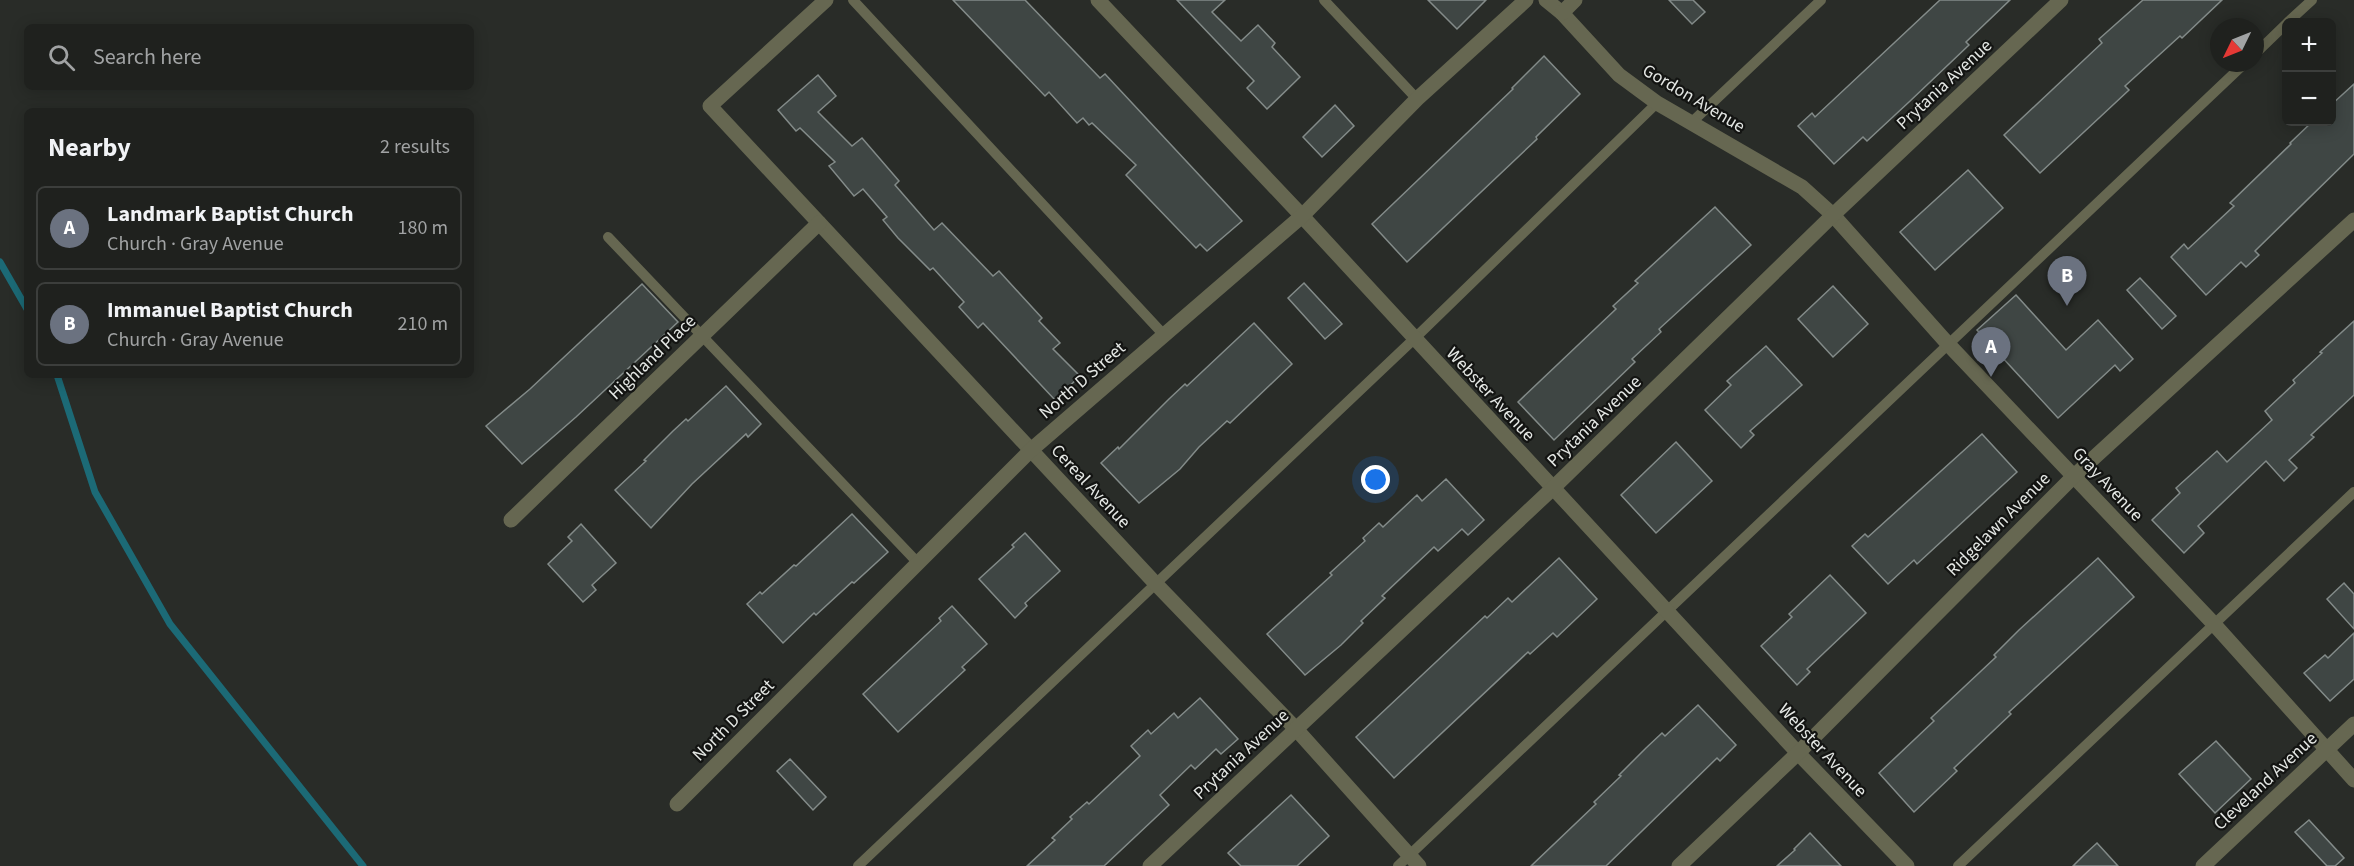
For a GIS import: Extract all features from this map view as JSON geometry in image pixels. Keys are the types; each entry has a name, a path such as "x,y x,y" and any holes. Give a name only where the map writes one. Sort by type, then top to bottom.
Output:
{"street":[{"name":"Cereal Avenue","path":"826,0 710,106 1155,583 1296,729 1408,862"},
{"name":"Webster Avenue","path":"1098,0 1302,216 1798,753 1907,866"},
{"name":"North D Street","path":"677,804 1031,450 1302,216 1417,99 1526,0"},
{"name":"Gordon Avenue","path":"1546,0 1562,13 1619,75 1657,103 1802,187 1833,215"},
{"path":"1562,13 1575,0"},
{"name":"Prytania Avenue","path":"1150,866 1552,489 1833,215 2061,0"},
{"name":"Gray Avenue","path":"1833,215 1948,344 2213,623 2354,780"},
{"name":"Ridgelawn Avenue","path":"1679,866 1798,753 2074,476 2354,220"},
{"name":"Highland Place","path":"511,520 819,223"},
{"name":"Cleveland Avenue","path":"2203,866 2354,724"}],"lane":[{"path":"853,0 1164,335"},
{"path":"1324,0 1417,99"},
{"path":"1692,122 1821,0"},
{"path":"2292,18 2312,0"},
{"path":"2264,45 2282,28"},
{"path":"1408,862 1667,609 2236,72"},
{"path":"858,866 1414,339 1657,103"},
{"path":"608,237 918,563"},
{"path":"1958,866 2354,492"}],"building":[{"path":"953,0 1025,0 1100,78 1105,74 1242,221 1207,251 1200,244 1196,248 1126,175 1136,165 1092,123 1089,125 1083,118 1077,123 1049,92 1045,96"},
{"path":"1177,0 1225,0 1212,12 1241,41 1258,25 1275,43 1272,47 1300,77 1267,109 1247,88 1254,81"},
{"path":"1428,0 1486,0 1457,29"},
{"path":"1669,0 1693,0 1705,12 1692,24"},
{"path":"1940,0 2010,0 1966,42 1969,45 1909,102 1867,141 1863,137 1834,164 1798,126 1812,113 1815,117"},
{"path":"2143,0 2222,0 2182,38 2180,36 2125,86 2129,90 2040,173 2004,135 2102,43 2099,39"},
{"path":"1544,56 1580,94 1536,137 1537,139 1407,262 1372,224 1513,89"},
{"path":"818,75 836,96 818,112 852,146 862,138 899,181 895,185 934,230 942,223 993,276 999,271 1042,318 1039,321 1060,343 1053,349 1080,376 1055,400 983,323 978,328 959,307 964,302 933,268 930,270 898,238 883,220 887,217 863,189 854,196 829,166 835,162 800,128 796,131 778,110"},
{"path":"2354,84 2354,154 2255,251 2259,255 2246,267 2241,262 2206,295 2171,257 2184,244 2188,249 2234,206 2230,203 2308,126 2336,126 2336,100"},
{"path":"1335,105 1354,126 1322,157 1303,137"},
{"path":"1968,170 2003,208 1935,270 1900,232"},
{"path":"1715,207 1751,245 1659,329 1661,332 1632,359 1635,362 1554,440 1518,402 1616,309 1613,306 1638,283 1635,281"},
{"path":"2140,278 2176,316 2162,329 2127,290"},
{"path":"1304,283 1342,324 1325,339 1288,298"},
{"path":"642,284 678,322 522,464 486,426 530,389"},
{"path":"1833,286 1868,324 1833,357 1798,319"},
{"path":"2016,295 2066,350 2098,320 2133,359 2120,371 2115,365 2058,418 1977,330"},
{"path":"2354,321 2354,395 2311,435 2314,437 2289,460 2297,468 2284,481 2266,461 2198,526 2204,533 2184,553 2152,520 2180,493 2176,488 2217,451 2227,462 2272,420 2265,411 2295,383 2293,380 2322,353 2320,352"},
{"path":"1254,323 1292,364 1230,423 1227,421 1199,447 1180,469 1139,503 1101,463 1118,447 1119,449 1185,384 1187,386"},
{"path":"1766,346 1802,385 1750,431 1754,435 1741,448 1705,410 1731,385 1727,381"},
{"path":"726,386 761,424 748,437 746,434 692,484 651,528 615,490 673,431 686,419 688,421"},
{"path":"1982,434 2017,472 1917,564 1914,560 1888,584 1852,546 1865,534 1868,537"},
{"path":"1676,442 1712,481 1656,533 1621,495"},
{"path":"1446,479 1484,520 1468,535 1462,529 1438,551 1434,547 1382,596 1385,598 1361,621 1363,623 1341,645 1305,675 1267,634 1332,575 1330,573 1365,541 1363,538 1379,523 1383,527 1417,495 1422,501"},
{"path":"852,514 888,552 816,615 814,613 783,643 747,604 760,592 762,594 794,565 796,566"},
{"path":"581,524 616,563 592,585 596,590 583,602 548,564 572,541 568,537"},
{"path":"1025,533 1060,571 1025,603 1027,606 1015,618 979,579 1014,547 1012,545"},
{"path":"1559,558 1597,599 1557,637 1553,633 1530,654 1528,652 1394,778 1356,737 1485,616 1487,618 1508,598 1512,602"},
{"path":"2098,558 2134,597 2009,712 2011,714 1954,768 1957,771 1914,812 1879,773 1934,721 1931,718 1996,657 1994,655 2019,630"},
{"path":"1830,575 1866,613 1807,669 1810,672 1797,685 1761,646 1792,617 1789,614"},
{"path":"2344,583 2354,594 2354,629 2327,599"},
{"path":"952,606 987,644 962,667 965,670 898,732 863,694 941,621 939,618"},
{"path":"2354,633 2354,679 2330,701 2304,673 2325,655 2328,658"},
{"path":"1200,698 1238,739 1221,754 1216,749 1195,769 1191,765 1160,795 1169,805 1104,866 1027,866 1055,840 1052,838 1072,819 1070,817 1087,802 1089,804 1140,756 1131,746 1148,730 1151,734 1174,713 1178,718"},
{"path":"1698,705 1736,745 1720,761 1717,758 1606,866 1531,866 1596,804 1594,802 1646,748 1662,733 1665,736"},
{"path":"2216,741 2251,779 2215,813 2179,774"},
{"path":"790,759 826,797 813,810 777,771"},
{"path":"1291,795 1329,836 1297,866 1241,866 1228,853"},
{"path":"2309,820 2344,858 2335,866 2327,866 2295,832"},
{"path":"1810,833 1841,866 1777,866 1795,850"},
{"path":"2097,843 2118,866 2073,866 2084,855"}],"waterway":[{"path":"0,262 24,304"},
{"path":"58,378 95,492 170,624 363,866"}],"place":[{"name":"Immanuel Baptist Church","path":"2067,306"},
{"name":"Landmark Baptist Church","path":"1991,377"}]}
